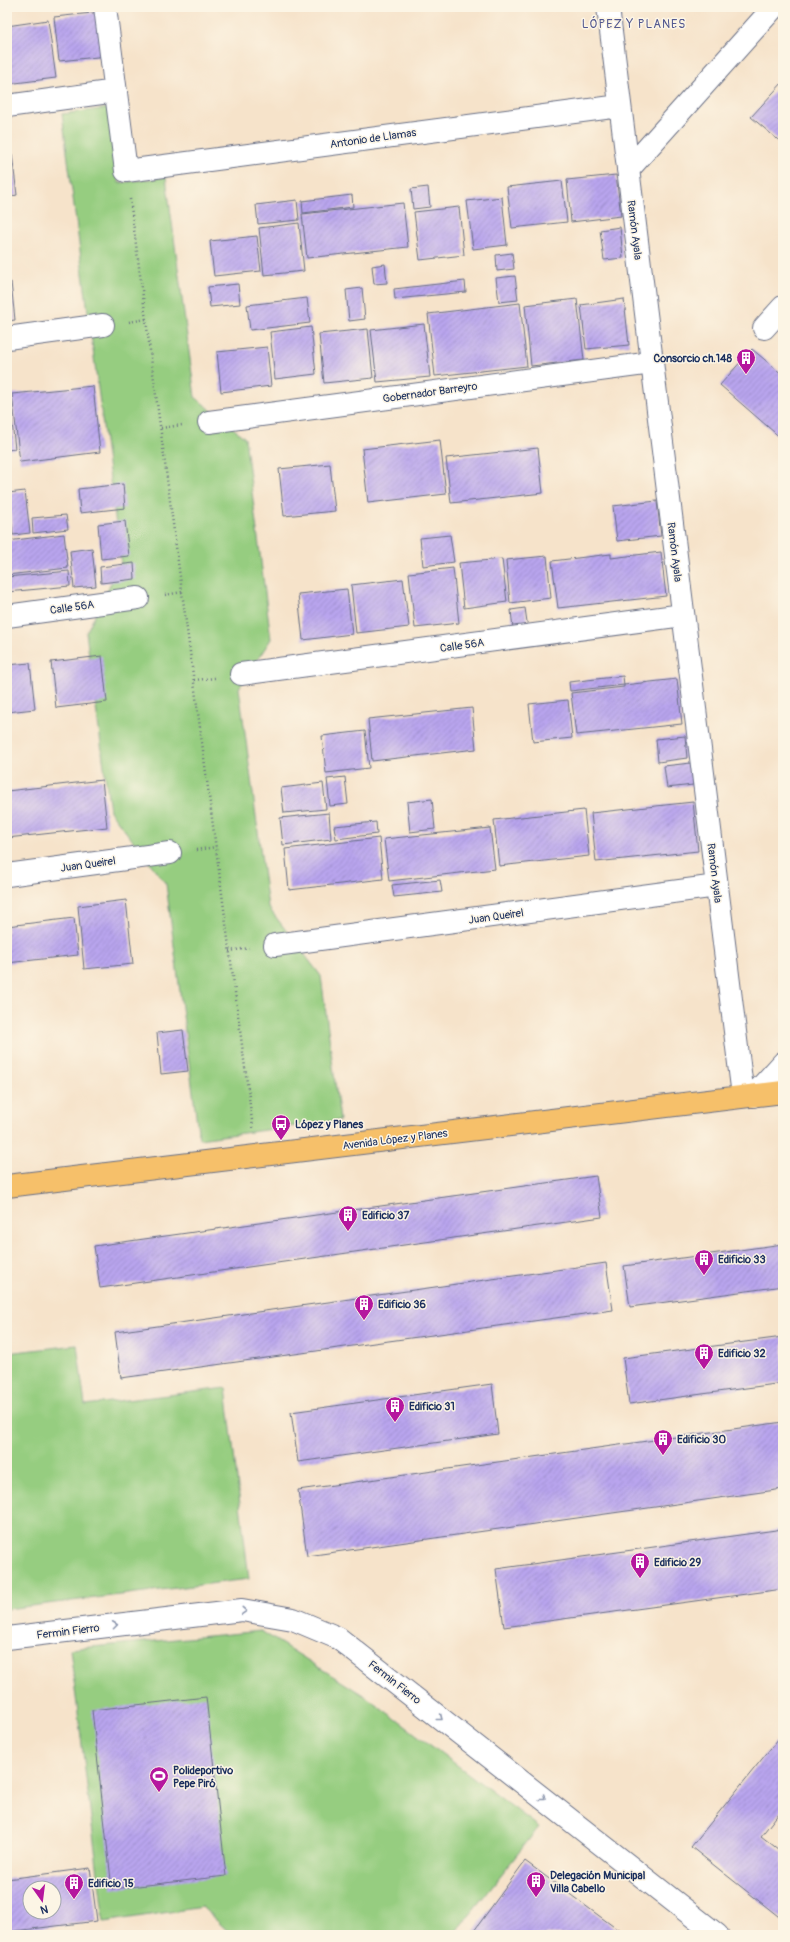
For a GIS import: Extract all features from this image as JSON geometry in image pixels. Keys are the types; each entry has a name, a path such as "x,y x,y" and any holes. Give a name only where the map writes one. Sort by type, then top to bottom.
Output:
{"main road":[{"name":"Avenida López y Planes","path":"7,1186 783,1092"}],"street":[{"path":"105,7 126,171"},
{"name":"Ramón Ayala","path":"608,7 717,886 748,1096"},
{"path":"628,170 774,7"},
{"path":"7,106 116,91"},
{"name":"Antonio de Llamas","path":"126,171 620,106"},
{"path":"764,328 783,307"},
{"path":"7,338 103,325"},
{"name":"Gobernador Barreyro","path":"209,422 652,363"},
{"name":"Calle 56A","path":"7,616 138,598"},
{"name":"Calle 56A","path":"241,674 683,616"},
{"name":"Juan Queirel","path":"7,875 170,853"},
{"name":"Juan Queirel","path":"275,945 717,886"},
{"path":"748,1096 783,1063"},
{"name":"Fermin Fierro","path":"7,1638 242,1610 299,1621 338,1638 717,1935"}],"path":[{"path":"126,171 257,1156"}],"green space":[{"path":"109,108 119,183 166,177 195,397 245,438 271,639 239,688 268,907 321,976 340,1120 199,1139 166,884 110,811 86,633 121,563 62,114"},
{"path":"77,1345 85,1405 226,1388 249,1579 7,1609 7,1353"},
{"path":"261,1631 368,1698 539,1827 453,1935 232,1935 202,1907 104,1922 70,1649"}],"building":[{"path":"102,12 107,56 59,61 54,17"},
{"path":"48,20 56,78 7,84 7,26"},
{"path":"783,82 783,144 751,117"},
{"path":"7,154 12,154 17,195 7,197"},
{"path":"616,175 621,216 571,222 567,180"},
{"path":"562,181 567,222 512,228 507,187"},
{"path":"428,187 430,207 413,209 411,189"},
{"path":"352,195 353,207 303,213 302,201"},
{"path":"502,197 507,245 473,249 467,201"},
{"path":"297,200 299,220 258,224 256,205"},
{"path":"403,203 408,247 307,258 302,214"},
{"path":"459,207 464,255 420,260 414,212"},
{"path":"299,223 304,271 264,275 259,228"},
{"path":"620,227 623,258 604,260 600,230"},
{"path":"257,236 261,271 214,276 210,241"},
{"path":"512,253 514,269 497,271 496,255"},
{"path":"385,264 387,283 374,284 372,266"},
{"path":"515,276 518,300 499,302 496,278"},
{"path":"465,281 466,292 395,299 394,289"},
{"path":"7,282 11,282 15,320 7,321"},
{"path":"238,284 240,304 210,307 208,287"},
{"path":"362,288 365,319 349,321 346,290"},
{"path":"307,298 310,323 250,330 247,305"},
{"path":"577,299 584,360 531,366 525,305"},
{"path":"624,299 629,345 586,349 581,305"},
{"path":"520,303 527,366 435,376 428,314"},
{"path":"424,324 430,377 377,382 371,330"},
{"path":"311,327 316,374 275,379 270,332"},
{"path":"368,329 373,378 324,383 319,334"},
{"path":"267,347 271,386 221,392 217,352"},
{"path":"752,349 783,375 783,440 720,385"},
{"path":"93,386 100,452 20,462 12,394"},
{"path":"11,412 15,449 7,450 7,413"},
{"path":"440,440 446,494 368,503 362,449"},
{"path":"538,448 543,493 451,503 446,458"},
{"path":"330,464 335,511 284,516 279,469"},
{"path":"123,484 125,508 80,513 78,489"},
{"path":"25,491 30,533 13,535 8,493"},
{"path":"657,501 661,536 617,541 613,506"},
{"path":"66,515 68,529 33,533 32,518"},
{"path":"125,521 129,556 101,559 98,524"},
{"path":"64,534 68,568 7,575 7,541"},
{"path":"450,535 454,562 423,566 420,538"},
{"path":"92,548 96,586 74,588 70,551"},
{"path":"661,552 666,596 558,608 552,561 611,554 611,558"},
{"path":"547,556 551,598 510,603 506,560"},
{"path":"502,559 507,602 464,608 459,563"},
{"path":"134,563 135,579 101,583 100,567"},
{"path":"453,568 459,623 415,628 409,573"},
{"path":"69,571 70,586 7,592 7,577"},
{"path":"403,579 409,627 356,633 351,585"},
{"path":"347,589 352,634 303,640 298,594"},
{"path":"525,608 528,629 513,630 511,610"},
{"path":"102,656 107,702 56,708 51,662"},
{"path":"30,663 35,709 7,712 7,665"},
{"path":"623,676 624,685 570,691 569,682"},
{"path":"677,679 682,724 576,735 571,693 624,687 624,685"},
{"path":"568,700 572,738 533,742 529,704"},
{"path":"472,708 476,749 372,761 368,719"},
{"path":"365,731 369,768 326,773 322,736"},
{"path":"685,736 687,758 658,762 656,739"},
{"path":"691,763 693,785 667,788 664,766"},
{"path":"345,777 348,804 330,806 327,779"},
{"path":"102,780 107,827 7,838 7,791"},
{"path":"323,783 326,809 284,813 281,788"},
{"path":"432,799 435,829 410,832 407,802"},
{"path":"693,802 698,851 596,862 591,813"},
{"path":"584,810 589,856 499,866 494,820"},
{"path":"329,813 331,839 283,845 280,818"},
{"path":"376,822 377,834 336,839 334,826"},
{"path":"490,828 495,869 389,881 384,839"},
{"path":"379,838 383,879 289,890 285,849"},
{"path":"440,880 442,892 394,897 392,885"},
{"path":"126,900 133,964 84,969 78,906"},
{"path":"74,918 78,955 7,963 7,926"},
{"path":"183,1030 188,1071 161,1074 157,1033"},
{"name":"Edificio 37","path":"596,1176 602,1217 100,1288 94,1246"},
{"name":"Edificio 33","path":"783,1244 783,1286 630,1307 624,1266"},
{"name":"Edificio 36","path":"606,1263 613,1310 121,1378 115,1332"},
{"name":"Edificio 32","path":"783,1337 783,1383 629,1404 623,1358"},
{"name":"Edificio 31","path":"492,1384 498,1434 298,1462 291,1412"},
{"name":"Edificio 30","path":"783,1422 783,1489 307,1556 298,1490"},
{"name":"Edificio 29","path":"783,1529 783,1589 504,1627 496,1569"},
{"name":"Polideportivo Pepe Piró","path":"206,1697 226,1876 112,1889 92,1710"},
{"path":"783,1733 783,1808 761,1836 783,1853 783,1920 691,1847"},
{"name":"Delegación Municipal Villa Cabello","path":"525,1861 625,1935 471,1935"},
{"name":"Edificio 15","path":"90,1868 97,1921 7,1932 7,1879"}],"place":[{"name":"Consorcio ch.148","path":"746,375"},
{"name":"López y Planes","path":"281,1141"},
{"name":"Edificio 37","path":"348,1232"},
{"name":"Edificio 33","path":"704,1276"},
{"name":"Edificio 36","path":"364,1321"},
{"name":"Edificio 32","path":"704,1370"},
{"name":"Edificio 31","path":"395,1423"},
{"name":"Edificio 30","path":"663,1456"},
{"name":"Edificio 29","path":"640,1579"},
{"name":"Polideportivo Pepe Piró","path":"159,1793"},
{"name":"Delegación Municipal Villa Cabello","path":"536,1898"},
{"name":"Edificio 15","path":"74,1900"}],"district":[{"name":"LÓPEZ Y PLANES","path":"634,24"}]}
